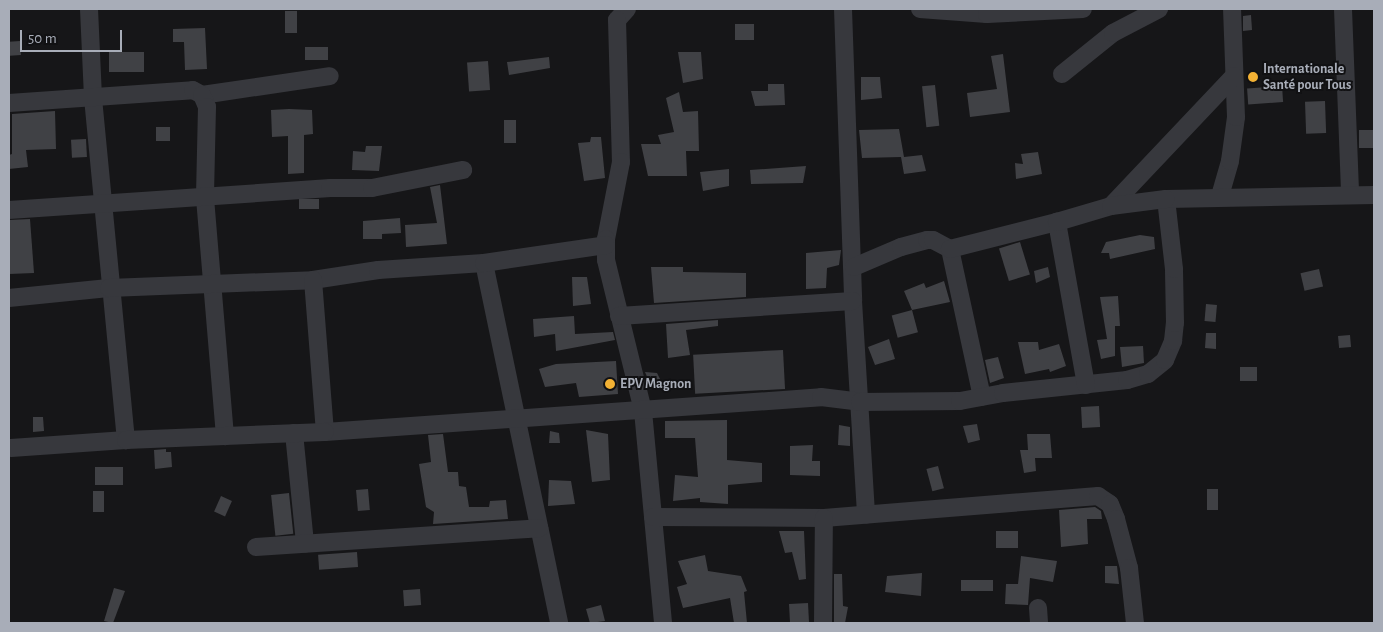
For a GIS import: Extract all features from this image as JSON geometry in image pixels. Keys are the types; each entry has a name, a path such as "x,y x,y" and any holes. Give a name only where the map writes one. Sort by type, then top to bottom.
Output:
{"street":[{"path":"89,9 93,98 109,288 126,440"},
{"path":"627,9 617,20 621,162 606,244 606,260 643,411 663,623"},
{"path":"843,9 854,267 853,301 866,515"},
{"path":"920,9 987,14 1083,9"},
{"path":"1062,74 1113,32 1160,9"},
{"path":"1220,196 1230,161 1236,117 1232,9"},
{"path":"1343,9 1350,195"},
{"path":"202,96 330,76"},
{"path":"1111,206 1234,76"},
{"path":"9,102 193,90 202,96 207,107 205,198 225,436"},
{"path":"9,210 392,186 463,170"},
{"path":"854,267 901,247 927,240 933,240 950,249 1057,222 1111,206 1166,199 1220,196 1374,194"},
{"path":"11,448 126,440 325,432 821,397 860,402 960,401 1127,380 1148,374 1165,360 1173,341 1174,268 1166,199"},
{"path":"1057,222 1086,384"},
{"path":"9,298 109,288 313,280 378,270 484,263 606,244"},
{"path":"950,249 982,397"},
{"path":"484,263 518,418 559,623"},
{"path":"313,280 325,432"},
{"path":"619,316 853,301"},
{"path":"294,433 305,543"},
{"path":"653,517 824,518 1098,496 1110,504 1116,519 1129,568 1135,623"},
{"path":"823,623 824,518"},
{"path":"256,546 539,528"}],"building":[{"path":"285,11 297,11 297,33 285,33"},
{"path":"1251,15 1252,30 1243,31 1243,16"},
{"path":"735,24 754,24 754,40 735,40"},
{"path":"205,28 207,69 185,70 184,42 173,42 173,29"},
{"path":"20,41 21,55 10,56 9,42"},
{"path":"305,47 328,47 328,60 305,60"},
{"path":"109,52 144,52 144,72 109,72"},
{"path":"678,52 701,52 703,79 683,83"},
{"path":"1003,54 1010,112 970,117 967,93 997,89 991,56"},
{"path":"549,57 550,68 509,75 507,62"},
{"path":"488,61 490,90 469,91 467,62"},
{"path":"861,77 880,77 882,98 861,100"},
{"path":"768,84 784,84 785,105 755,106 751,91 768,91"},
{"path":"935,85 939,126 926,127 922,86"},
{"path":"1282,86 1283,102 1248,104 1247,88"},
{"path":"679,92 683,112 698,111 699,151 686,151 687,176 648,176 641,144 661,144 658,135 674,132 666,98"},
{"path":"1325,101 1326,133 1306,134 1305,102"},
{"path":"271,110 312,110 313,134 304,135 304,173 288,174 288,136 272,137"},
{"path":"55,111 56,149 26,150 28,167 9,169 9,155 12,154 12,114"},
{"path":"504,120 516,120 516,143 504,143"},
{"path":"156,127 170,127 170,141 156,141"},
{"path":"899,129 904,157 922,155 926,171 904,174 901,157 862,158 859,130"},
{"path":"1359,130 1374,130 1374,148 1359,148"},
{"path":"591,137 601,137 605,178 584,181 578,143 590,142"},
{"path":"86,139 87,157 72,158 71,140"},
{"path":"366,146 382,146 379,171 352,170 353,151 365,152"},
{"path":"1038,152 1042,174 1016,179 1015,163 1023,164 1021,154"},
{"path":"806,166 803,183 751,184 750,170"},
{"path":"729,169 729,186 703,191 700,172"},
{"path":"440,185 447,244 406,247 405,225 437,223 430,187"},
{"path":"299,199 319,199 319,209 299,209"},
{"path":"400,218 401,233 382,234 382,239 363,239 363,221"},
{"path":"30,219 34,273 9,274 9,220"},
{"path":"1140,235 1154,237 1155,249 1110,259 1109,253 1101,253 1106,242"},
{"path":"1020,242 1030,275 1009,281 999,248"},
{"path":"841,250 839,265 827,268 826,288 806,289 806,253"},
{"path":"651,267 683,267 683,272 746,273 746,297 654,303"},
{"path":"1048,267 1050,277 1036,283 1034,271"},
{"path":"1319,269 1323,287 1305,291 1300,273"},
{"path":"572,277 587,277 591,304 573,306"},
{"path":"944,281 950,302 912,310 904,291 924,283 926,288"},
{"path":"1118,296 1120,326 1115,326 1115,356 1101,359 1097,340 1107,339 1100,297"},
{"path":"1206,304 1217,305 1215,322 1205,321"},
{"path":"912,310 918,332 898,338 892,315"},
{"path":"574,316 575,334 613,332 615,340 556,351 555,334 534,337 533,319"},
{"path":"718,320 718,326 686,330 690,355 668,358 666,324"},
{"path":"1206,333 1216,333 1216,349 1205,348"},
{"path":"1350,335 1351,347 1339,348 1338,336"},
{"path":"889,339 895,359 875,365 868,347"},
{"path":"1018,342 1038,342 1039,350 1059,344 1066,366 1050,372 1049,369 1025,374"},
{"path":"1143,346 1144,363 1122,367 1120,347"},
{"path":"783,350 785,389 695,394 693,355"},
{"path":"998,357 1004,378 990,383 985,360"},
{"path":"616,361 618,394 579,397 576,383 545,387 539,369 556,364"},
{"path":"1240,367 1257,367 1257,381 1240,381"},
{"path":"645,372 657,373 664,387 651,386"},
{"path":"1099,406 1100,427 1082,428 1081,407"},
{"path":"33,417 43,417 44,431 33,432"},
{"path":"727,420 727,460 762,463 762,482 728,485 728,504 700,502 700,498 673,501 675,475 698,477 695,438 665,438 665,421"},
{"path":"977,424 980,440 968,443 963,426"},
{"path":"839,425 850,427 850,446 838,445"},
{"path":"586,430 608,434 610,480 592,482"},
{"path":"550,431 559,433 560,443 549,443"},
{"path":"443,434 448,472 458,472 459,486 466,487 469,507 489,507 490,501 506,500 508,519 433,524 434,512 426,507 419,464 431,462 428,435"},
{"path":"1027,434 1050,434 1052,458 1035,458 1036,471 1024,473 1020,450 1028,450"},
{"path":"813,445 812,461 820,461 820,476 790,475 790,446"},
{"path":"166,449 166,452 171,452 172,467 155,469 154,450"},
{"path":"938,466 944,488 932,491 926,469"},
{"path":"95,467 123,467 123,485 95,485"},
{"path":"549,480 571,481 575,504 548,506"},
{"path":"368,489 370,510 358,511 356,490"},
{"path":"1207,489 1218,489 1218,510 1207,510"},
{"path":"93,491 104,491 104,512 93,512"},
{"path":"289,493 293,534 275,536 271,495"},
{"path":"221,496 232,501 225,516 214,512"},
{"path":"1095,507 1101,511 1102,519 1087,519 1088,544 1061,547 1059,510"},
{"path":"779,531 804,531 806,579 799,580 792,552 785,553"},
{"path":"996,531 1018,531 1018,548 996,548"},
{"path":"357,552 358,567 319,570 318,555"},
{"path":"705,555 708,571 741,576 747,591 744,592 747,623 734,623 730,598 683,608 677,587 687,584 678,561"},
{"path":"1021,556 1057,561 1053,582 1030,578 1028,605 1005,604 1006,584 1018,584"},
{"path":"1105,566 1117,566 1119,584 1105,583"},
{"path":"922,573 921,596 885,592 887,576"},
{"path":"834,574 842,574 843,606 848,607 845,623 834,623"},
{"path":"961,580 993,580 993,591 961,591"},
{"path":"114,588 125,591 113,623 104,621"},
{"path":"420,589 421,605 404,606 403,590"},
{"path":"808,603 809,623 790,623 789,604"},
{"path":"601,605 605,621 590,623 586,609"}],"place":[{"name":"Internationale Santé pour Tous","path":"1253,77"},
{"name":"EPV Magnon","path":"610,384"}]}
